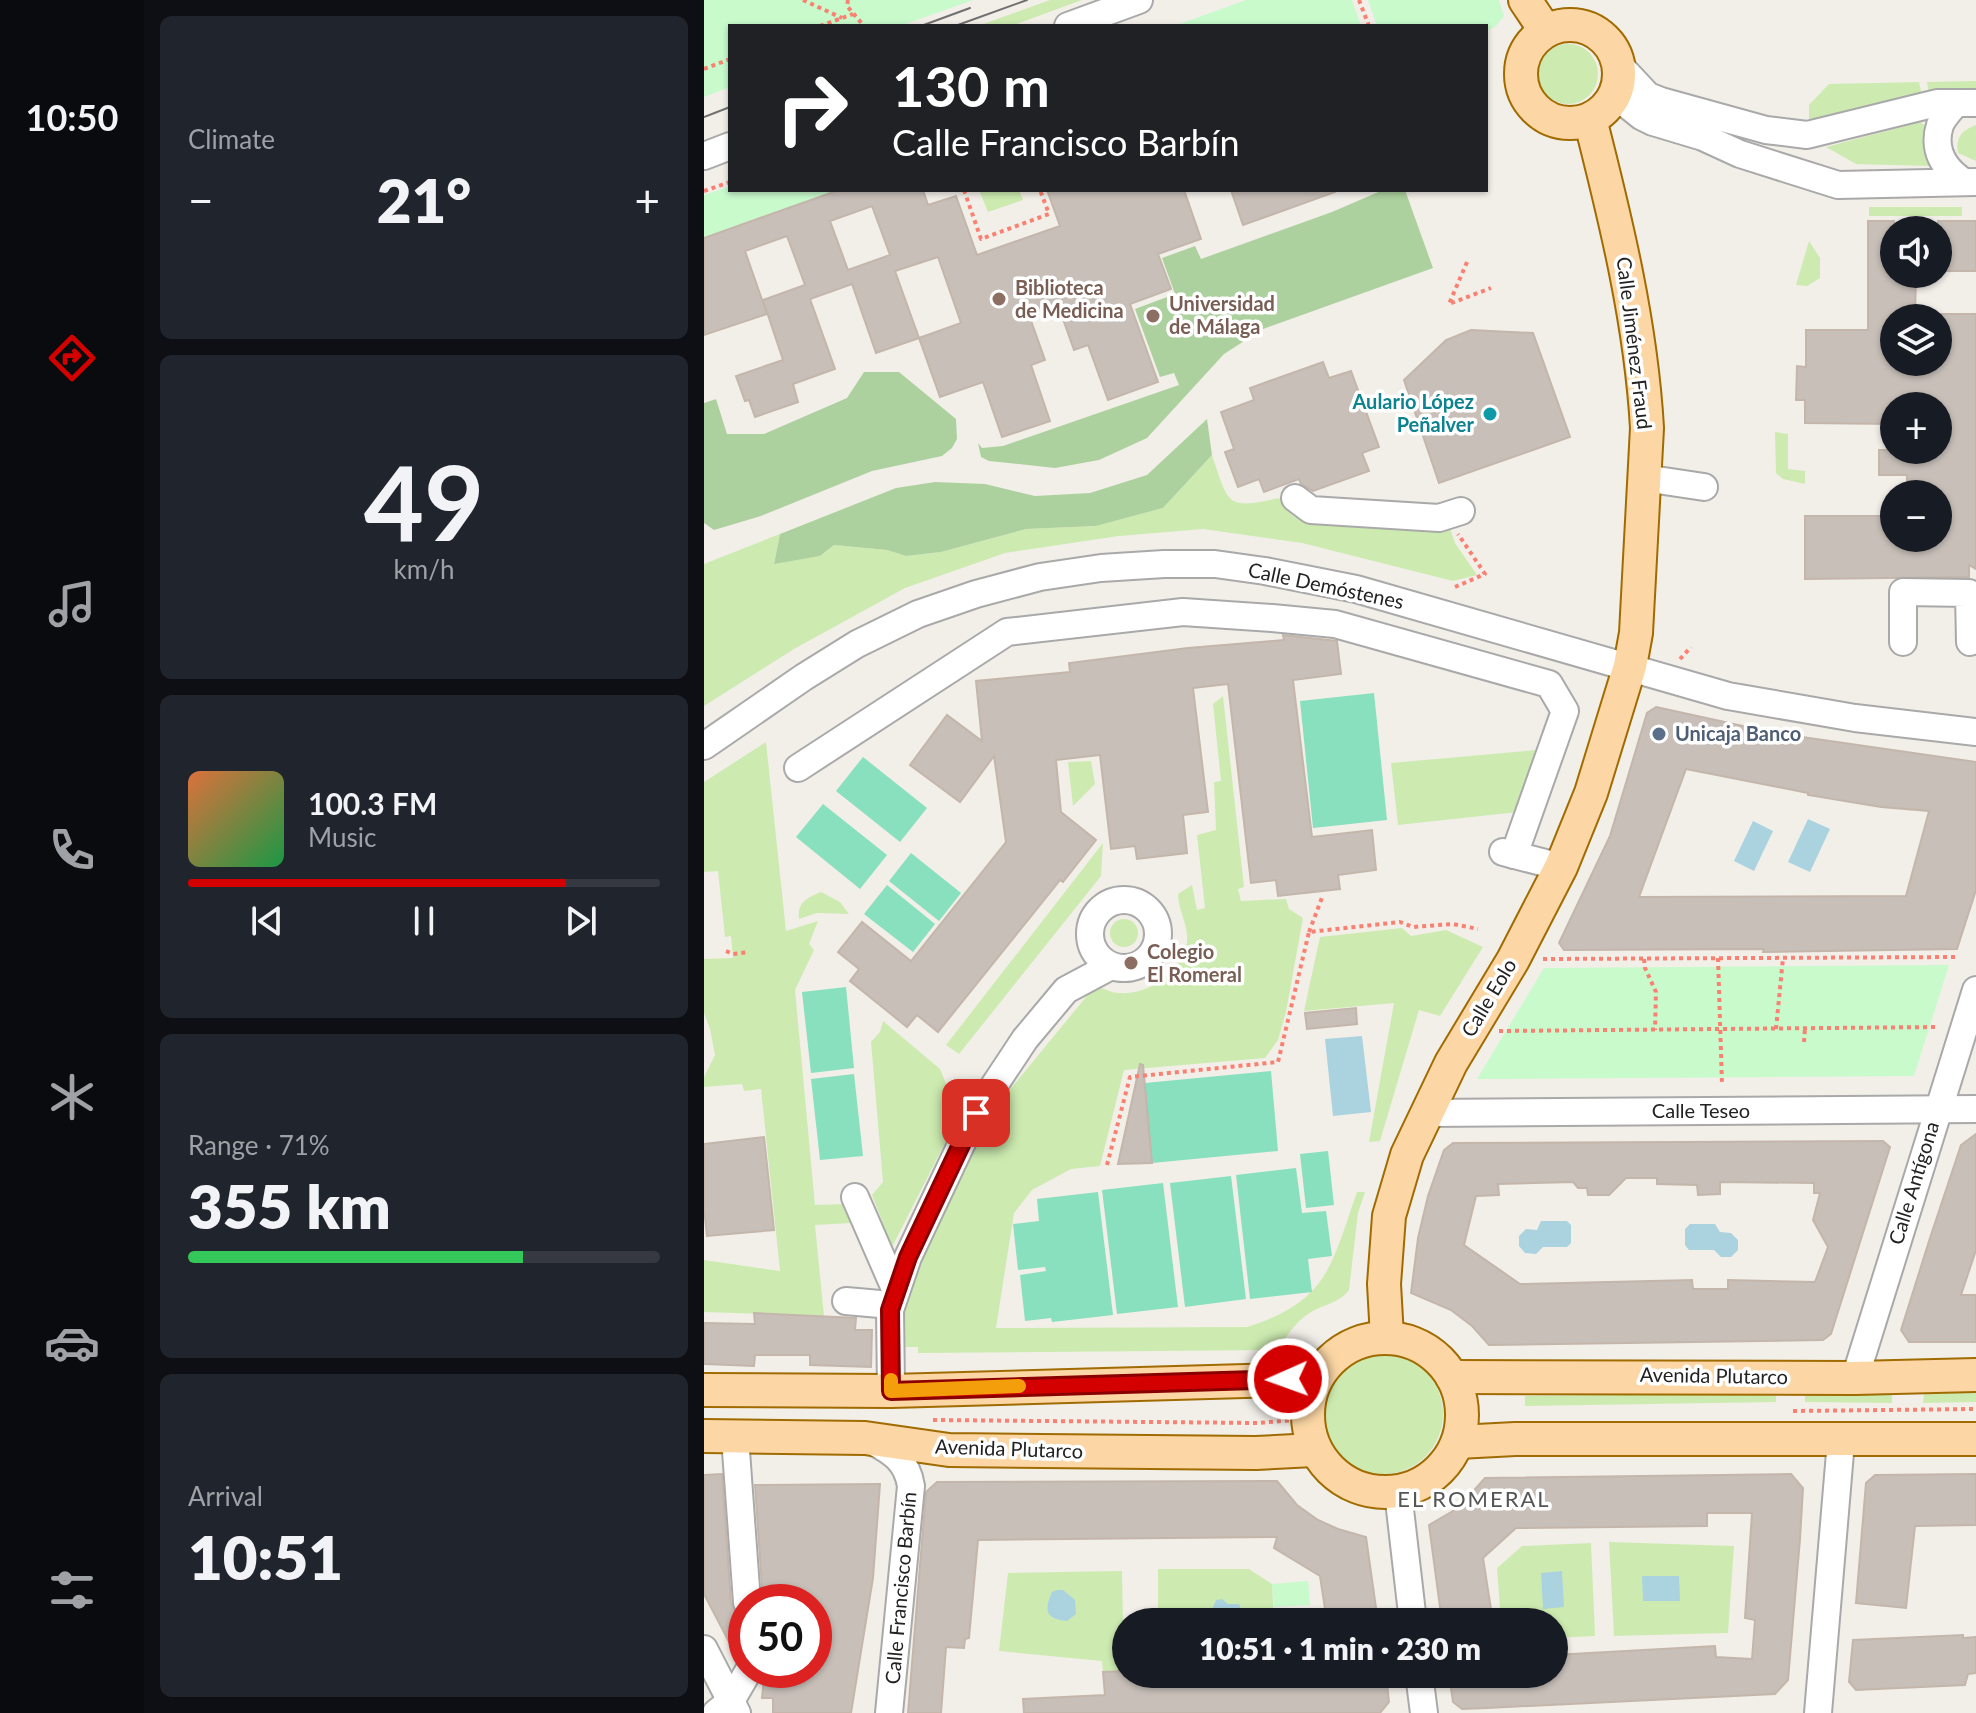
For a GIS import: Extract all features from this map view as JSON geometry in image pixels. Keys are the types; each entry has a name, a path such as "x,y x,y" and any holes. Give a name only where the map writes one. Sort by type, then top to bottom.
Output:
{"main road":[{"path":"1525,0 1551,18 1589,28 1605,38 1613,50 1617,80 1605,109 1590,119 1576,123 1553,121 1535,110 1520,77 1523,56 1551,18"},
{"name":"Calle Jiménez Fraud","path":"1590,119 1624,258 1645,397 1647,428 1636,633 1630,666"},
{"name":"Calle Eolo","path":"1387,1337 1384,1284 1389,1216 1407,1155 1451,1063 1513,960 1561,867 1591,793 1630,666"},
{"path":"1387,1337 1413,1343 1435,1356 1452,1377 1461,1397 1462,1420 1458,1442 1435,1475 1398,1492 1373,1492 1349,1485 1329,1470 1310,1434 1307,1405 1316,1379 1333,1356 1358,1342 1387,1337"},
{"name":"Avenida Plutarco","path":"1452,1377 1855,1378 1976,1375"},
{"path":"704,1390 891,1391 1316,1379"},
{"name":"Avenida Plutarco","path":"720,1436 865,1438 949,1450 1256,1453 1310,1434"},
{"path":"1458,1442 1515,1439 1976,1439"}],"street":[{"path":"1073,24 1139,0"},
{"path":"1617,80 1661,101 1766,130 1807,135 1937,103 1966,103"},
{"path":"1617,80 1641,116 1653,122 1838,185 1970,182"},
{"path":"1966,103 1941,123 1939,150 1948,172 1970,182"},
{"path":"704,156 728,147"},
{"path":"1644,478 1704,487"},
{"path":"1295,498 1311,510 1439,518 1461,511"},
{"name":"Calle Demóstenes","path":"704,746 857,644 918,614 1040,577 1101,568 1164,564 1215,564 1356,589 1728,696 1855,718 1976,732"},
{"path":"1903,642 1903,592 1969,593 1970,642"},
{"path":"798,768 1007,632 1183,612 1335,624 1549,684 1565,711 1509,854 1561,867"},
{"path":"891,1391 892,1302 908,1257 976,1113 1017,1051 1066,990 1111,966"},
{"name":"Calle Antígona","path":"1855,1378 1976,990"},
{"name":"Calle Teseo","path":"1427,1113 1976,1109"},
{"path":"855,1197 892,1302"},
{"path":"846,1301 892,1302"},
{"path":"720,1436 744,1584"},
{"name":"Calle Francisco Barbín","path":"865,1438 894,1453 908,1470 911,1486 889,1713"},
{"path":"1818,1713 1841,1441"},
{"path":"1398,1492 1411,1608"},
{"path":"704,1649 728,1709"},
{"path":"728,1709 739,1688"},
{"path":"1421,1688 1424,1713"}],"path":[{"path":"803,0 842,18"},
{"path":"848,0 847,6 862,24"},
{"path":"1359,0 1368,24"},
{"path":"826,24 853,14"},
{"path":"705,66 728,60"},
{"path":"704,191 728,183"},
{"path":"965,192 981,239 1049,214 1041,192"},
{"path":"1467,262 1449,304 1491,288"},
{"path":"1455,587 1485,574 1456,532 1469,528 1461,511"},
{"path":"1680,659 1691,647"},
{"path":"1107,1165 1130,1077 1278,1062 1309,932 1323,895"},
{"path":"1309,932 1400,922 1413,927 1453,924 1478,929"},
{"path":"726,951 733,954 749,952"},
{"path":"1543,959 1959,957"},
{"path":"1718,958 1722,1084"},
{"path":"1776,1029 1783,958"},
{"path":"1644,959 1656,992 1655,1030"},
{"path":"1499,1031 1937,1027"},
{"path":"1804,1042 1805,1028"},
{"path":"1906,1441 1913,1375"},
{"path":"949,1450 947,1420 1258,1423 1310,1434"}],"green space":[{"path":"704,0 973,0 906,24 728,24 728,88 704,97"},
{"path":"1050,0 1082,0 1016,24 984,24"},
{"path":"1246,0 1352,0 1360,24 1180,24"},
{"path":"1368,0 1499,0 1504,16 1488,30 1488,24 1376,24"},
{"path":"1568,44 1579,46 1589,53 1596,63 1596,85 1589,95 1579,102 1568,104 1557,102 1547,95 1540,85 1538,74 1540,63 1547,53 1557,46"},
{"path":"1976,81 1976,95 1929,95 1927,82"},
{"path":"1919,82 1922,95 1809,122 1809,105 1829,84"},
{"path":"1920,122 1926,126 1929,166 1856,164 1826,147"},
{"path":"1976,125 1976,161 1958,153 1957,148 1961,135"},
{"path":"728,187 728,192 833,192 704,238 704,195"},
{"path":"980,192 1020,192 1023,200 988,212"},
{"path":"1378,192 1406,192 1433,268 1263,329 1224,354 1147,438 1099,460 1055,468 989,461 981,457 978,443 982,448 1003,446 1179,385 1174,373 1160,377 1135,309 1175,294 1162,258 1195,246 1201,259"},
{"path":"1869,207 1962,207 1962,216 1869,216"},
{"path":"1809,241 1820,258 1820,278 1807,286 1796,285"},
{"path":"864,372 899,372 956,419 957,439 952,448 942,456 872,471 761,516 714,530 704,523 704,403 716,399 727,434 764,434 847,398"},
{"path":"1207,419 1212,455 1163,508 1096,526 1026,529 941,552 906,556 887,550 834,545 820,556 774,564 780,534 896,488 935,482 985,484 1035,496 1090,493 1147,475"},
{"path":"1775,432 1788,434 1788,469 1805,471 1805,484 1783,479 1776,473"},
{"path":"1212,455 1227,494 1239,503 1279,498 1293,516 1449,526 1455,543 1477,575 1453,581 1302,543 1203,529 1119,536 1005,553 905,588 794,649 704,706 704,564 780,534 774,563 820,556 834,545 887,550 906,556 941,552 1026,529 1096,526 1163,508"},
{"path":"1374,693 1387,820 1313,828 1300,701"},
{"path":"1223,696 1244,887 1238,889 1241,901 1286,899 1289,909 1303,918 1278,1040 1265,1058 1124,1070 1100,1166 1071,1169 1032,1190 1014,1213 996,1328 1247,1327 1274,1317 1311,1292 1332,1260 1357,1192 1365,1192 1358,1213 1349,1290 1341,1298 1303,1318 1277,1350 918,1353 918,1347 904,1347 902,1311 911,1284 994,1109 1095,986 1116,993 1140,991 1169,974 1182,957 1187,933 1178,894 1192,885 1197,910 1205,908 1197,835 1216,830 1214,782 1221,781 1213,704"},
{"path":"766,742 786,931 818,921 809,944 814,950 795,990 815,1205 845,1204 851,1223 815,1225 824,1316 704,1312 704,1260 780,1271 761,1089 744,1091 742,1084 704,1087 704,1077 715,1055 704,1013 704,959 733,958 731,936 725,937 718,871 704,872 704,782"},
{"path":"1536,750 1518,812 1398,825 1391,763"},
{"path":"863,757 927,808 900,842 836,791"},
{"path":"1091,761 1095,784 1073,806 1068,762"},
{"path":"823,804 887,855 860,889 796,837"},
{"path":"1103,843 1101,876 959,1054 946,1045"},
{"path":"911,853 961,893 939,921 889,881"},
{"path":"887,885 935,924 913,952 864,914"},
{"path":"821,892 840,902 849,914 817,913 799,919 801,905"},
{"path":"1124,919 1134,923 1138,933 1134,943 1124,947 1114,943 1110,933 1114,923"},
{"path":"1402,928 1411,936 1446,930 1483,947 1440,1016 1419,1010 1380,1141 1369,1142 1394,1003 1304,1011 1320,937"},
{"path":"1949,965 1914,1076 1477,1079 1544,968"},
{"path":"846,987 854,1068 811,1073 802,992"},
{"path":"883,1021 940,1069 947,1086 948,1137 892,1247 872,1195 883,1182 871,1042 880,1032"},
{"path":"1271,1071 1278,1151 1152,1163 1145,1083"},
{"path":"854,1074 863,1156 820,1160 811,1079"},
{"path":"1328,1151 1334,1205 1306,1208 1300,1154"},
{"path":"1296,1168 1302,1213 1326,1211 1332,1256 1308,1259 1312,1292 1250,1299 1236,1175"},
{"path":"1231,1176 1246,1299 1185,1307 1170,1183"},
{"path":"1163,1183 1178,1307 1117,1314 1102,1190"},
{"path":"1098,1192 1113,1315 1052,1322 1051,1318 1025,1321 1020,1275 1046,1271 1045,1267 1018,1270 1013,1224 1039,1221 1037,1199"},
{"path":"1383,1354 1406,1359 1425,1372 1438,1391 1443,1414 1438,1437 1425,1456 1406,1469 1383,1474 1360,1469 1341,1456 1328,1437 1323,1414 1328,1391 1341,1372 1360,1359"},
{"path":"1976,1392 1976,1402 1923,1403 1924,1393"},
{"path":"1776,1393 1776,1402 1525,1406 1525,1396"},
{"path":"1805,1393 1892,1393 1892,1403 1805,1402"},
{"path":"1526,1421 1773,1421 1773,1431 1526,1431"},
{"path":"1609,1542 1734,1546 1728,1633 1614,1636"},
{"path":"1591,1543 1595,1636 1568,1637 1568,1608 1500,1608 1497,1568 1522,1546"},
{"path":"1158,1569 1249,1569 1272,1584 1273,1608 1233,1608 1216,1600 1215,1608 1158,1608"},
{"path":"1122,1571 1123,1608 1112,1608 1112,1672 1103,1672 1102,1661 999,1651 1008,1573"},
{"path":"1308,1581 1310,1605 1274,1607 1272,1584"}],"water":[{"path":"1808,819 1830,829 1810,872 1788,862"},
{"path":"1753,821 1773,831 1754,871 1734,861"},
{"path":"1362,1036 1371,1112 1333,1116 1325,1039"},
{"path":"1541,1221 1567,1221 1571,1225 1571,1243 1567,1247 1543,1247 1536,1254 1525,1253 1519,1246 1519,1236 1526,1229 1537,1230"},
{"path":"1690,1224 1715,1224 1720,1232 1731,1233 1738,1240 1738,1250 1731,1257 1721,1257 1714,1250 1689,1250 1685,1245 1685,1229"},
{"path":"1562,1571 1564,1607 1543,1608 1541,1573"},
{"path":"1642,1576 1679,1576 1680,1601 1643,1601"},
{"path":"1063,1590 1075,1600 1076,1614 1067,1621 1050,1616 1047,1609 1052,1592"},
{"path":"1216,1600 1239,1604 1240,1608 1213,1608"}],"building":[{"path":"833,192 924,192 928,205 956,196 977,255 1060,226 1048,192 1185,192 1201,239 1158,254 1171,289 1130,304 1158,382 1108,400 1088,345 1074,350 1058,305 1029,315 1045,360 1031,365 1050,421 1002,437 983,382 940,397 919,338 876,353 852,284 810,299 835,369 793,384 798,402 755,417 736,376 783,360 763,300 805,285 787,236 745,251 767,314 704,335 704,238","holes":["872,206 890,255 848,270 830,221","938,257 961,323 919,338 895,271"]},
{"path":"1232,192 1335,192 1243,225"},
{"path":"1868,221 1880,221 1880,288 1916,288 1915,304 1880,304 1880,376 1952,376 1952,314 1976,314 1976,569 1969,565 1969,577 1805,579 1805,516 1880,516 1880,552 1952,552 1952,480 1907,480 1907,475 1879,475 1879,450 1880,464 1952,464 1952,392 1880,392 1880,424 1805,423 1805,400 1796,400 1797,366 1806,367 1806,330 1868,330"},
{"path":"1952,221 1976,221 1976,271 1952,271"},
{"name":"Aulario López Peñalver","path":"1471,330 1533,333 1570,437 1439,483 1404,380 1446,340"},
{"path":"1323,362 1329,378 1351,371 1379,447 1362,453 1369,471 1313,491 1301,484 1299,479 1264,492 1259,479 1238,487 1225,452 1234,449 1221,412 1254,400 1250,388"},
{"path":"1283,635 1337,641 1341,674 1293,680 1312,837 1372,830 1376,870 1338,875 1340,889 1278,896 1276,880 1251,883 1228,684 1193,688 1208,812 1183,815 1187,853 1137,859 1135,846 1111,849 1100,755 1056,760 1061,812 1096,840 938,1032 917,1015 907,1027 850,981 859,969 838,952 862,922 911,961 1006,842 994,756 960,802 910,765 947,715 982,741 976,681 1070,672 1069,663 1284,640"},
{"path":"1656,707 1775,733 1976,762 1976,890 1957,949 1763,952 1764,949 1564,950 1559,943 1610,836 1647,713","holes":["1686,769 1881,807 1929,811 1906,896 1639,897"]},
{"path":"1356,1008 1357,1024 1307,1029 1305,1013"},
{"path":"1140,1064 1143,1065 1152,1163 1118,1164"},
{"path":"1976,1134 1976,1250 1961,1295 1976,1295 1976,1342 1909,1342 1901,1330 1930,1238 1961,1145"},
{"path":"764,1137 774,1230 707,1236 704,1144"},
{"path":"1883,1141 1890,1147 1831,1334 1823,1340 1489,1345 1472,1326 1451,1310 1411,1293 1418,1238 1428,1196 1444,1150 1453,1143","holes":["1626,1178 1657,1178 1657,1184 1697,1185 1698,1195 1720,1194 1720,1182 1814,1183 1814,1193 1820,1193 1813,1220 1828,1247 1815,1282 1728,1280 1728,1289 1693,1289 1692,1280 1520,1284 1464,1245 1476,1196 1499,1195 1498,1184 1573,1182 1578,1188 1587,1188 1588,1195 1609,1195"]},
{"path":"754,1313 856,1318 855,1330 872,1330 871,1367 810,1365 810,1355 755,1355 754,1366 704,1364 704,1323 755,1324"},
{"path":"722,1474 730,1584 728,1640 704,1594 704,1475"},
{"path":"1791,1474 1803,1488 1788,1680 1775,1694 1462,1709 1453,1702 1451,1688 1568,1688 1568,1654 1715,1646 1716,1657 1752,1659 1755,1620 1745,1618 1752,1513 1707,1513 1707,1526 1516,1528 1483,1558 1491,1608 1440,1608 1429,1525 1458,1508 1485,1478"},
{"path":"1976,1474 1976,1525 1915,1526 1906,1608 1856,1603 1866,1483 1875,1475"},
{"path":"1277,1481 1297,1505 1318,1520 1366,1537 1376,1608 1325,1608 1320,1576 1274,1548 1277,1537 978,1540 969,1638 965,1639 964,1648 946,1647 941,1713 908,1713 926,1492 937,1482"},
{"path":"880,1484 873,1578 851,1713 773,1713 773,1698 762,1698 763,1688 832,1688 832,1584 762,1584 755,1485"},
{"path":"1963,1635 1963,1638 1976,1637 1976,1673 1968,1674 1965,1685 1856,1690 1849,1682 1853,1640"},
{"path":"1103,1672 1112,1672 1112,1688 1388,1688 1389,1702 1380,1713 1024,1713 1023,1699 1105,1695"}],"tram line":[{"path":"961,24 1027,0"},
{"path":"926,24 970,8"},
{"path":"704,117 728,108"}],"slow traffic":[{"path":"891,1380 891,1391 1019,1386"}],"place":[{"name":"Biblioteca de Medicina","path":"999,299"},
{"name":"Universidad de Málaga","path":"1153,316"},
{"name":"Aulario López Peñalver","path":"1490,414"},
{"name":"Unicaja Banco","path":"1659,734"},
{"name":"Colegio El Romeral","path":"1131,963"}],"district":[{"name":"EL ROMERAL","path":"1474,1499"}],"route":[{"path":"976,1113 908,1257 890,1310 891,1391 1288,1379"}]}
